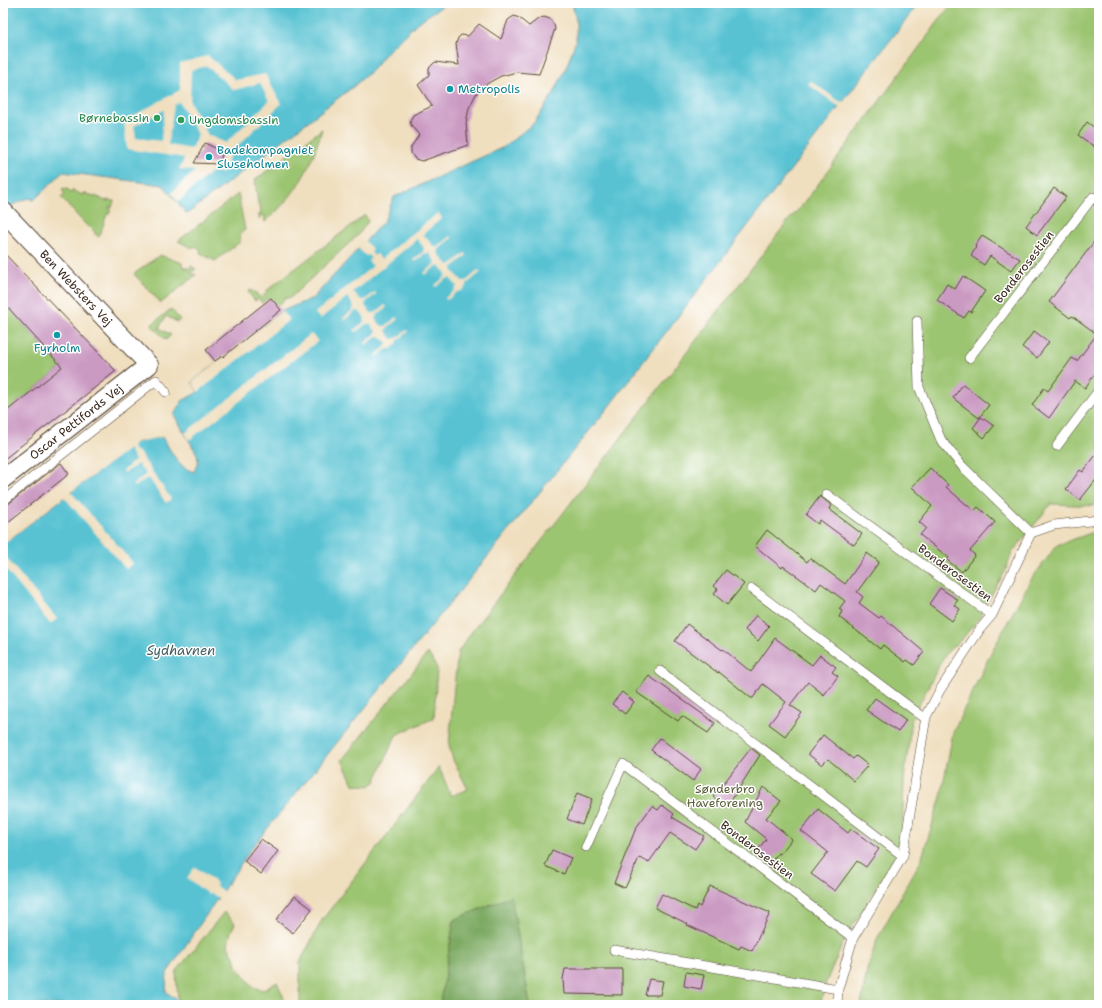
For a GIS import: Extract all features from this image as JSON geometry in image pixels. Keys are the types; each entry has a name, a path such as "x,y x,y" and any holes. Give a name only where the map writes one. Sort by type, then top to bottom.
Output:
{"street":[{"name":"Ben Websters Vej","path":"3,211 149,365"},
{"name":"Oscar Pettifords Vej","path":"3,479 149,365"}],"lane":[{"name":"Bonderosestien","path":"969,358 1092,197 1099,202"},
{"path":"917,321 919,387 941,440 962,466 1032,533 1054,525 1099,520"},
{"path":"3,501 156,380 166,392"},
{"path":"1057,446 1099,390"},
{"name":"Bonderosestien","path":"826,494 992,615"},
{"name":"Bonderosestien","path":"837,1005 838,989 853,938 903,856 926,718 940,690 980,629 992,615 1032,533"},
{"path":"752,588 926,718"},
{"path":"660,671 903,856"},
{"name":"Bonderosestien","path":"586,848 623,764 853,938"},
{"path":"614,950 838,989"}],"green space":[{"name":"Sønderbro Haveforening","path":"952,3 1099,3 1099,506 1051,504 1012,553 1005,572 984,607 980,617 962,639 949,650 943,658 912,718 904,780 902,839 895,856 845,939 826,982 820,1005 530,1005 511,896 454,920 440,1005 300,1005 300,962 322,920 439,767 451,796 468,789 453,760 449,746 458,652 473,630 788,221 805,202"},
{"path":"322,129 313,157 294,191 276,212 265,222 264,215 259,219 259,214 261,214 260,205 258,204 255,180"},
{"path":"63,188 72,193 72,190 82,195 83,193 107,201 114,201 112,207 110,206 109,208 111,209 109,214 107,214 99,237 61,198 65,194 62,190"},
{"path":"238,194 245,230 240,234 240,242 215,261 200,253 201,250 193,246 192,248 178,241"},
{"path":"365,215 368,221 359,234 290,298 286,298 277,306 268,298 262,303 258,299 255,301 248,292 250,290 261,298 267,292 266,291"},
{"path":"160,255 182,263 182,266 190,269 191,266 196,269 191,273 196,275 161,303 134,274"},
{"path":"3,302 62,367 3,414"},
{"path":"171,309 180,320 177,322 166,316 159,328 171,335 166,340 151,325"},
{"path":"1094,532 1099,532 1099,1005 861,1005 867,970 877,939 921,860 941,797 953,732 992,651 1030,581 1057,545"},
{"path":"428,653 437,668 434,718 396,735 375,782 369,786 353,784 342,760"},
{"path":"511,896 530,1005 440,1005 454,920"},
{"path":"224,912 235,923 230,934 228,946 238,968 253,987 264,990 277,982 285,1005 184,1005 178,1000 176,972"}],"water":[{"path":"3,3 447,3 418,22 388,51 372,70 354,86 187,214 163,185 63,172 34,200 29,198 3,209"},
{"name":"Sydhavnen","path":"572,3 919,3 607,409 251,849 167,973 166,992 184,1005 3,1005 3,544 137,442 162,437 179,463 188,470 194,472 198,462 197,454 174,415 182,401 198,392 192,382 282,311 313,298 384,221 394,197 504,147 534,123 554,93 566,68 576,40 576,20"}],"pier":[{"path":"208,56 236,80 265,74 281,104 231,152 223,173 211,172 178,202 171,193 195,171 179,169 185,158 127,149 124,121 180,90 180,63","holes":["207,66 234,90 260,83 269,101 226,143 208,135 190,102 191,70","179,102 198,135 191,149 168,145 174,105","164,110 161,141 136,138 134,126"]},
{"path":"811,81 843,104 841,108 808,84"},
{"path":"438,213 442,218 423,234 434,247 438,247 451,236 452,238 439,249 438,253 448,265 452,264 465,253 467,255 454,266 452,270 462,281 466,281 479,270 481,272 468,283 466,287 447,300 445,298 455,290 457,286 450,278 446,279 436,287 435,285 445,277 446,273 439,266 435,267 425,275 424,273 434,265 435,261 429,253 424,254 415,262 413,260 423,252 424,248 417,239 353,292 361,300 365,300 375,292 376,294 366,302 365,306 371,313 375,313 385,305 387,307 377,315 375,319 382,326 386,326 396,317 398,319 388,327 386,331 392,339 397,338 407,330 408,332 398,340 397,344 391,349 387,349 377,357 376,355 385,347 387,343 380,336 376,337 366,345 365,343 375,334 376,331 370,324 366,324 356,332 354,330 364,322 365,318 359,311 355,311 345,320 343,318 353,310 354,306 347,297 320,319 315,313 373,266 368,261 371,258 368,255 366,256 357,247 364,240 373,250 371,252 374,256 377,254 381,259"},
{"path":"282,311 289,320 198,392 192,382"},
{"path":"311,334 318,341 189,440 185,433"},
{"path":"161,435 162,437 137,442 132,446 136,452 138,451 171,499 166,503 149,478 135,487 133,485 146,474 138,464 124,473 123,471 135,460 129,449 71,492 133,563 126,569 64,497 3,544 3,541 136,441"},
{"path":"3,554 57,619 50,624 3,566"},
{"path":"195,867 217,883 216,886 224,892 220,899 211,893 209,895 187,878"}],"building":[{"name":"Metropolis","path":"514,16 529,26 538,19 544,17 550,19 554,25 555,29 539,74 517,72 501,76 488,83 476,94 469,108 466,123 468,145 422,161 415,159 411,153 411,147 419,135 411,125 410,121 413,115 432,106 418,85 429,75 429,68 435,62 459,65 456,44 461,35 468,36 479,24 501,39 508,20"},
{"path":"1087,122 1099,131 1099,150 1078,135"},
{"name":"Badekompagniet Sluseholmen","path":"205,143 223,152 219,164 194,163"},
{"path":"1054,188 1066,197 1037,235 1026,226"},
{"path":"1099,235 1099,368 1085,388 1075,381 1049,418 1032,405 1044,388 1048,391 1072,358 1077,361 1097,334 1072,316 1070,318 1049,302"},
{"path":"982,236 1020,259 1011,271 990,256 984,265 971,256 976,247 975,246"},
{"name":"Fyrholm","path":"3,252 116,371 3,460 3,414 62,367 3,302"},
{"path":"963,276 985,291 971,312 969,311 964,318 937,300 947,284 955,289"},
{"path":"271,298 281,310 223,357 222,356 215,361 206,350"},
{"path":"1034,331 1049,342 1037,358 1022,347"},
{"path":"963,384 989,405 979,418 953,398"},
{"path":"981,417 994,426 984,438 973,428"},
{"path":"1099,451 1099,476 1080,500 1066,489 1080,470 1083,472"},
{"path":"61,463 69,474 3,526 3,508"},
{"path":"930,468 948,485 946,487 974,511 978,507 995,522 970,551 975,555 962,572 947,560 949,558 920,535 926,528 919,522 932,506 912,487"},
{"path":"820,496 831,505 829,509 862,534 854,545 820,520 818,524 806,515"},
{"path":"767,530 807,562 810,558 845,584 867,553 879,562 857,592 863,597 859,603 879,618 881,616 924,652 914,665 907,660 905,662 883,645 880,649 839,617 842,611 839,609 845,601 821,583 816,590 783,566 782,568 755,546"},
{"path":"726,570 744,584 727,605 714,594 718,589 713,586"},
{"path":"940,588 958,600 954,605 960,609 952,621 929,604"},
{"path":"756,615 769,626 758,641 745,630"},
{"path":"687,624 722,650 723,649 751,672 775,638 812,665 820,655 836,667 832,672 838,676 824,695 808,682 790,705 802,713 785,736 769,724 786,702 763,684 753,698 751,698 719,672 718,673 675,641"},
{"path":"649,676 715,723 708,733 682,716 678,721 636,692"},
{"path":"622,692 634,702 625,714 612,704"},
{"path":"875,698 906,720 898,732 866,710"},
{"path":"823,735 853,759 856,756 868,765 854,781 828,759 822,765 808,754"},
{"path":"660,738 701,769 693,781 651,750"},
{"path":"751,748 760,755 727,807 713,797"},
{"path":"763,787 781,801 766,818 792,839 780,854 778,853 771,862 757,851 766,839 745,822"},
{"path":"577,793 592,799 582,825 567,819"},
{"path":"662,805 674,814 672,817 704,836 695,849 670,833 649,862 639,858 625,888 614,883 636,828 652,806 658,810"},
{"path":"818,809 848,833 851,829 879,849 866,867 857,861 835,891 811,874 828,852 801,831"},
{"path":"261,839 278,851 261,874 244,861"},
{"path":"552,850 571,858 564,874 545,866"},
{"path":"710,886 770,913 752,951 741,946 739,949 687,925 688,924 655,908 662,894 695,910 697,905 700,907"},
{"path":"295,896 312,909 293,933 276,920"},
{"path":"565,969 622,969 622,995 564,994 563,979"},
{"path":"686,972 704,975 701,989 684,986"},
{"path":"649,979 663,981 660,995 645,995"}],"place":[{"name":"Metropolis","path":"450,89"},
{"name":"Børnebassin","path":"157,118"},
{"name":"Ungdomsbassin","path":"181,120"},
{"name":"Badekompagniet Sluseholmen","path":"209,157"},
{"name":"Fyrholm","path":"57,335"}]}
